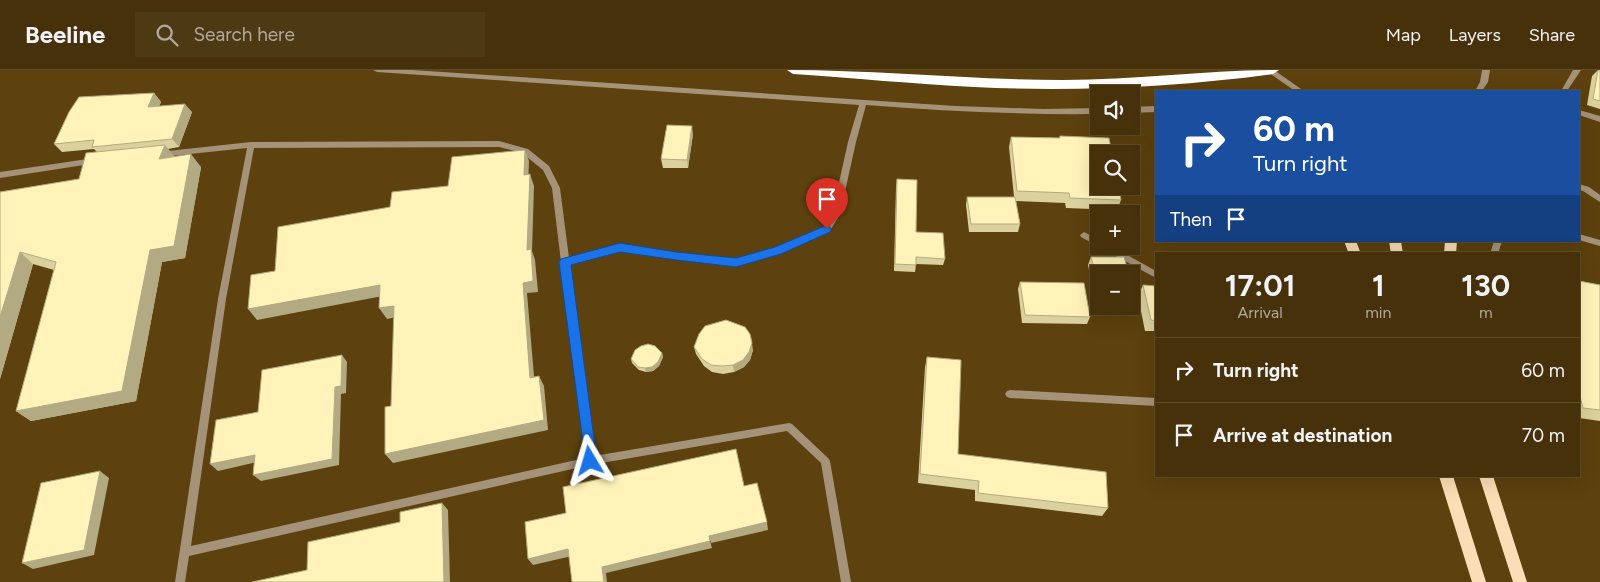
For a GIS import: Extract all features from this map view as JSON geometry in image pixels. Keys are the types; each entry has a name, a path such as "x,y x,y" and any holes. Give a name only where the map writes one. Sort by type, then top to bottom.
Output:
{"highway":[{"path":"793,70 976,83 1066,84 1146,82 1226,76 1273,70"}],"main road":[{"path":"1446,477 1479,582"},
{"path":"1486,477 1520,582"}],"street":[{"path":"377,70 863,104 995,110 1090,111"},
{"path":"1269,70 1299,90"},
{"path":"1479,90 1484,82 1486,70"},
{"path":"1565,90 1577,70"},
{"path":"565,262 620,248 736,262 777,251 827,229 836,214 852,142 863,104"},
{"path":"1140,110 1155,109"},
{"path":"1580,112 1600,119"},
{"path":"152,155 251,145 499,144 525,151 546,168 556,188 590,461"},
{"path":"180,582 222,299 251,145"},
{"path":"0,175 103,160"},
{"path":"1580,187 1586,189 1600,199"},
{"path":"1084,235 1090,239"},
{"path":"1580,237 1600,243"},
{"path":"1010,394 1155,402"},
{"path":"185,552 590,461 789,427 825,460 846,582"}],"lane":[{"path":"1119,255 1155,274"}],"building":[{"path":"1598,70 1600,71 1600,101 1593,99"},
{"path":"154,93 148,107 185,104 172,139 92,147 94,140 54,144 69,112 79,97"},
{"path":"667,125 692,126 687,160 661,159"},
{"path":"1060,136 1109,138 1110,145 1090,145 1090,195 1120,195 1121,200 1070,198 1069,193 1017,191 1011,137 1060,138"},
{"path":"165,145 159,159 191,154 174,246 150,250 122,391 16,411 56,262 20,252 0,317 0,192 79,179 86,153"},
{"path":"525,150 524,175 530,174 527,250 531,249 533,281 523,283 530,378 539,376 544,420 385,454 385,407 391,406 394,306 379,308 380,285 248,309 251,275 275,271 278,227 390,207 392,192 448,186 452,157"},
{"path":"897,179 917,180 916,232 943,233 945,259 916,257 916,265 895,264"},
{"path":"967,197 1015,197 1020,224 971,224"},
{"path":"1091,257 1124,257 1126,265 1093,265"},
{"path":"1580,281 1600,285 1600,410 1583,408 1580,397"},
{"path":"1020,282 1084,283 1090,317 1025,315"},
{"path":"1143,285 1155,286 1155,321 1151,320"},
{"path":"726,320 745,327 750,334 752,343 749,352 743,360 733,365 711,365 702,359 694,347 699,334 705,326"},
{"path":"648,344 655,346 662,353 658,362 652,367 638,367 631,359 635,350"},
{"path":"342,355 341,386 335,387 332,459 253,475 255,455 210,464 216,420 258,412 262,370"},
{"path":"927,357 961,360 958,454 1106,472 1108,508 978,493 979,481 920,474"},
{"path":"736,449 744,486 757,483 767,522 709,536 710,541 602,567 604,582 572,582 568,549 528,559 525,522 566,513 563,487"},
{"path":"100,471 84,550 22,563 41,483"},
{"path":"442,503 444,582 252,582 307,570 308,542 400,522 400,512"}],"route":[{"path":"590,461 565,262 620,248 736,262 777,251 827,229"}]}
